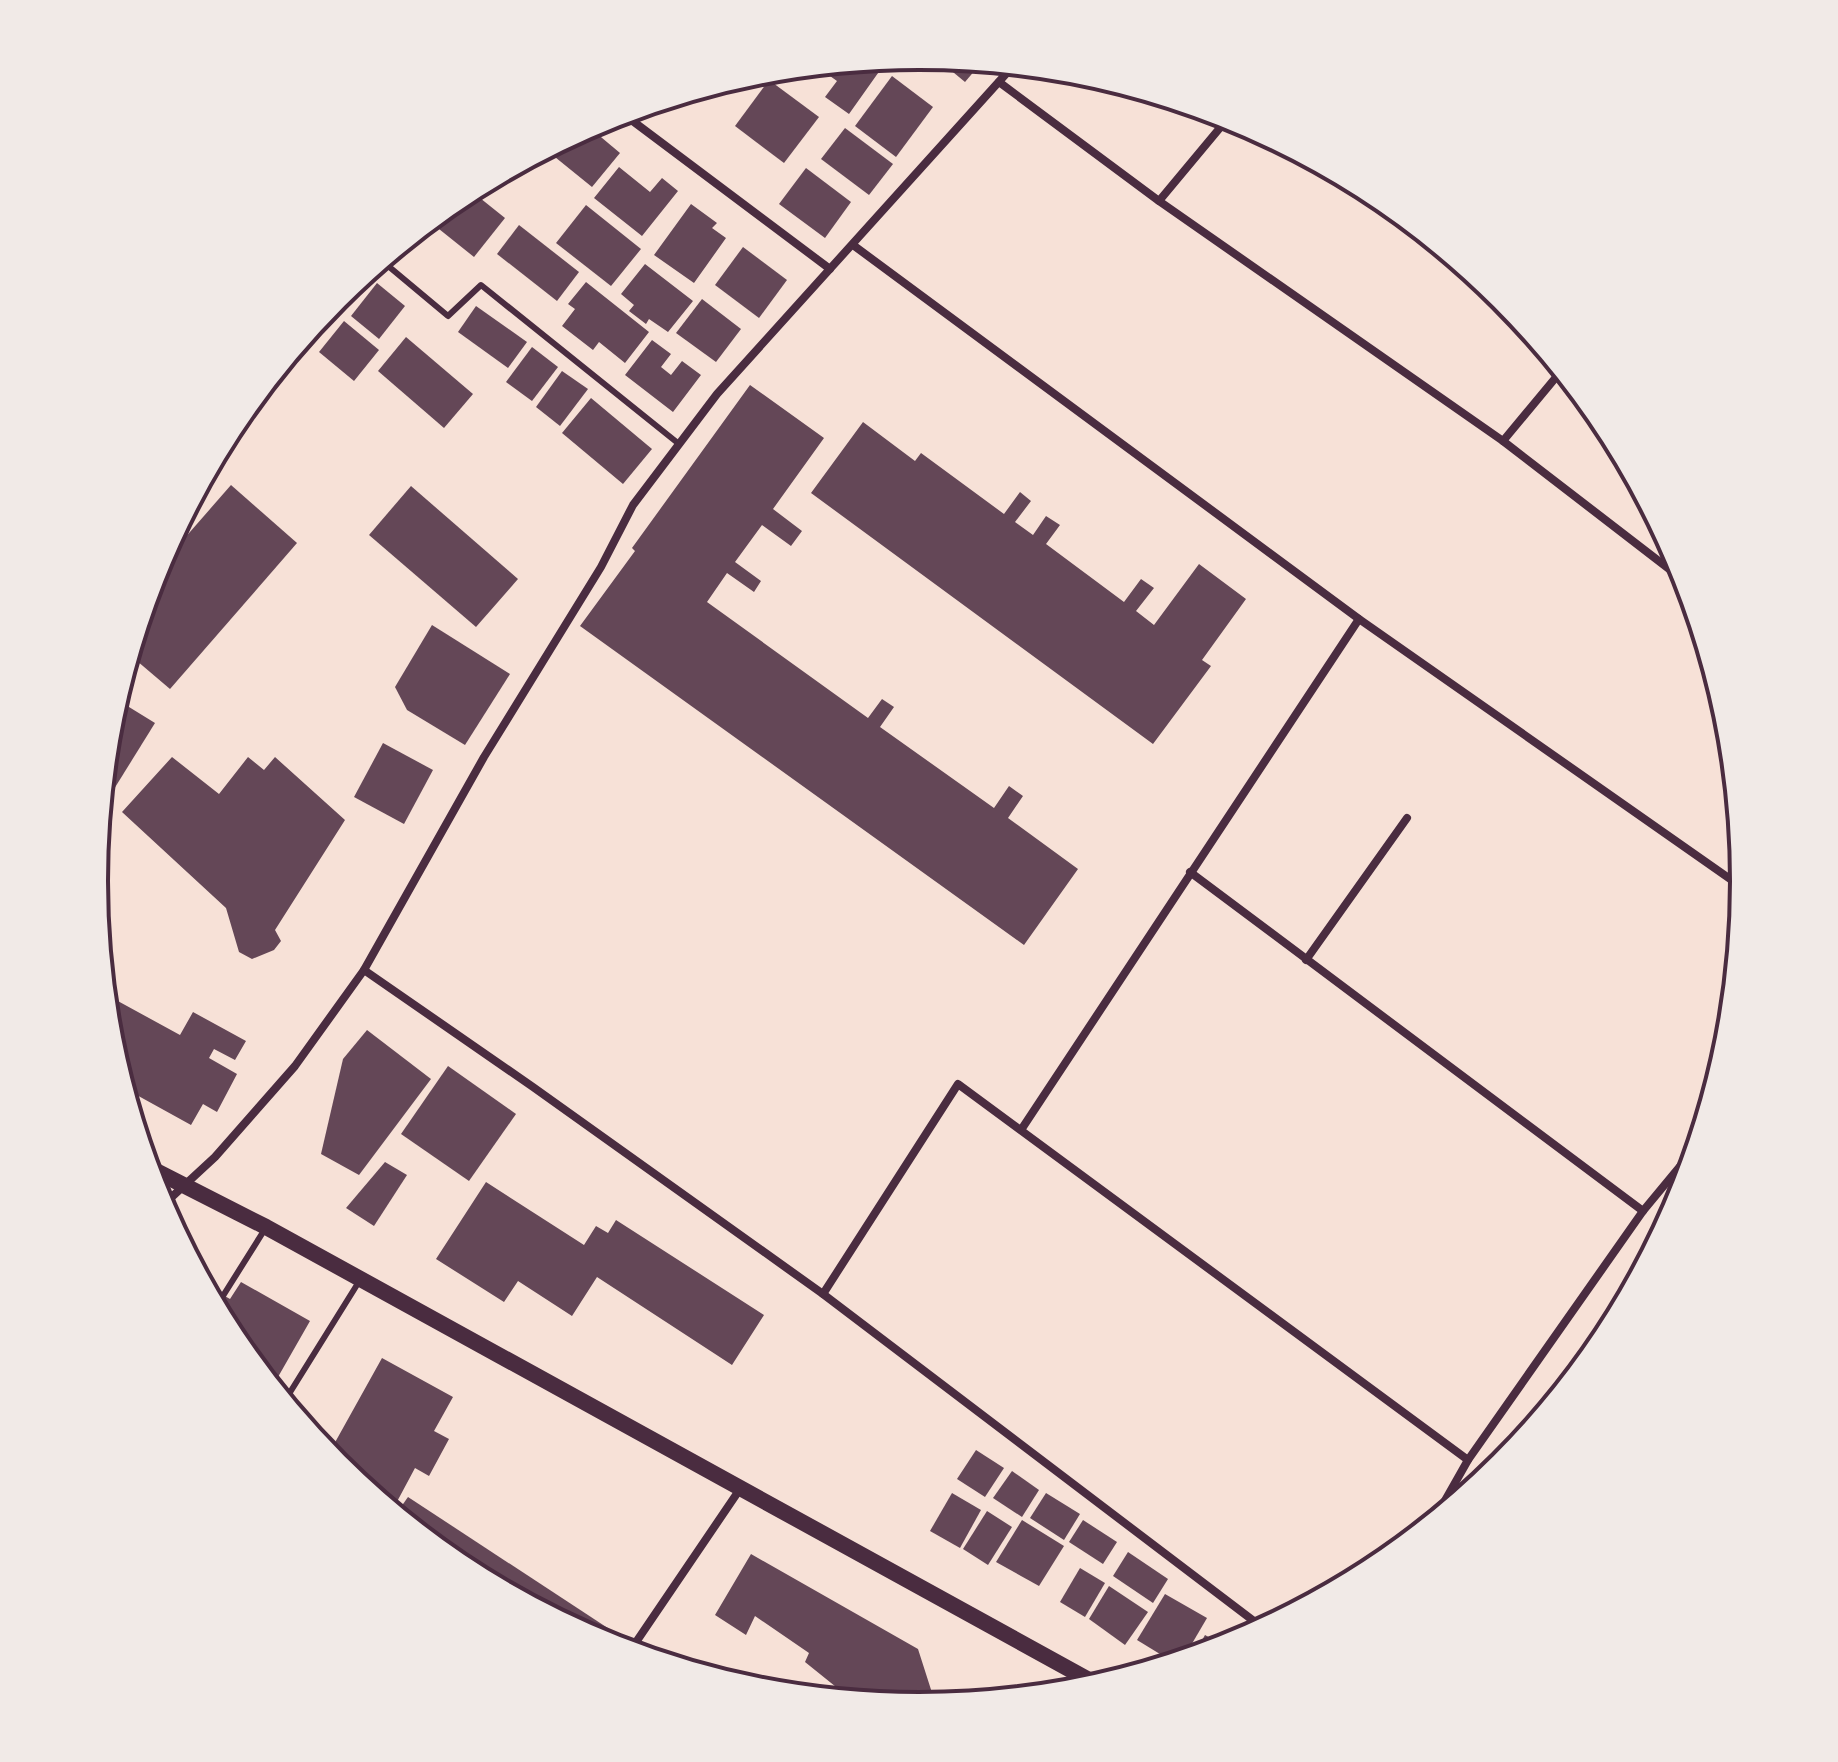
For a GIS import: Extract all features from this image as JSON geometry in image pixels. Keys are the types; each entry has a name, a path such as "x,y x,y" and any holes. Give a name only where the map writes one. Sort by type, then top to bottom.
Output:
{"main road":[{"path":"164,1176 266,1227 1080,1675"}],"street":[{"path":"172,1196 215,1157 295,1066 364,970 484,757 601,567 633,505 717,394 1005,75"},
{"path":"999,82 1159,201 1503,441 1666,567"},
{"path":"634,122 830,269"},
{"path":"1159,201 1220,128"},
{"path":"853,245 1359,619 1730,879"},
{"path":"1503,441 1555,378"},
{"path":"1021,1130 1359,619"},
{"path":"1306,960 1407,818"},
{"path":"1190,872 1643,1211"},
{"path":"364,970 823,1294 1252,1620"},
{"path":"823,1294 958,1084 1468,1460"},
{"path":"1449,1495 1468,1460 1643,1211 1675,1172"},
{"path":"637,1641 740,1489"}],"lane":[{"path":"389,267 448,316 481,285 679,444"},
{"path":"223,1296 266,1227"},
{"path":"290,1392 360,1280"}],"building":[{"path":"952,71 973,72 965,82"},
{"path":"879,72 849,114 825,97 837,81 829,75"},
{"path":"892,76 933,107 896,157 855,126"},
{"path":"774,84 819,117 784,163 735,126 765,85"},
{"path":"845,128 893,164 869,195 821,159"},
{"path":"600,136 620,153 592,187 555,157"},
{"path":"619,167 650,192 662,178 678,191 642,236 594,198"},
{"path":"806,168 851,202 825,238 779,204"},
{"path":"481,199 505,218 474,257 438,228"},
{"path":"691,204 717,223 712,228 726,238 694,283 654,255"},
{"path":"586,205 641,249 611,286 556,243"},
{"path":"519,225 579,272 557,301 497,254"},
{"path":"743,247 787,280 759,318 715,285"},
{"path":"645,264 693,301 668,332 649,319 646,324 629,311 634,305 621,294"},
{"path":"586,282 649,332 625,363 599,342 593,350 562,326 575,309 568,304"},
{"path":"377,283 405,306 379,339 351,316"},
{"path":"702,299 741,329 716,362 676,333"},
{"path":"476,306 527,342 508,368 458,332"},
{"path":"344,321 379,350 354,381 319,352"},
{"path":"406,337 473,394 444,428 378,371"},
{"path":"652,340 671,354 661,367 671,375 682,361 701,375 673,412 625,375"},
{"path":"532,347 558,367 532,401 506,382"},
{"path":"562,371 588,389 560,426 536,407"},
{"path":"750,385 824,438 773,509 802,531 791,546 762,525 735,562 761,581 754,592 727,573 707,602 868,718 882,699 894,707 880,727 994,808 1009,786 1023,796 1008,818 1078,869 1024,945 580,626 635,551 632,548"},
{"path":"591,398 652,449 623,484 562,433"},
{"path":"863,422 915,461 921,453 1004,514 1020,492 1031,501 1015,522 1033,535 1046,516 1060,525 1046,544 1124,602 1141,579 1154,588 1136,611 1154,625 1199,564 1246,599 1202,660 1211,666 1153,744 811,493"},
{"path":"231,485 297,543 170,689 139,662 151,620 185,538"},
{"path":"411,486 518,579 476,627 369,535"},
{"path":"432,625 510,674 465,745 407,710 395,687"},
{"path":"128,706 155,723 114,790"},
{"path":"383,743 433,770 404,824 354,797"},
{"path":"172,757 219,794 248,757 264,770 275,757 345,820 275,930 281,941 274,950 252,959 239,952 226,908 122,812"},
{"path":"117,1001 180,1035 193,1012 246,1041 235,1060 214,1049 209,1058 237,1074 217,1112 203,1104 191,1125 137,1095"},
{"path":"367,1030 431,1079 359,1175 321,1154 343,1059"},
{"path":"448,1066 516,1114 469,1181 401,1134"},
{"path":"385,1162 407,1175 374,1226 346,1208"},
{"path":"486,1182 584,1245 596,1226 608,1233 616,1220 764,1315 732,1365 597,1277 572,1316 518,1281 504,1302 436,1259"},
{"path":"241,1282 310,1321 278,1377 222,1295 230,1299"},
{"path":"382,1358 453,1397 434,1431 449,1439 429,1476 415,1468 397,1502 335,1443"},
{"path":"976,1450 1004,1468 985,1497 957,1479"},
{"path":"1012,1471 1039,1490 1022,1517 993,1498"},
{"path":"952,1493 981,1510 960,1548 930,1531"},
{"path":"1046,1493 1080,1514 1064,1540 1030,1518"},
{"path":"408,1497 613,1632 513,1583 468,1555 402,1505"},
{"path":"987,1511 1012,1527 988,1565 963,1549"},
{"path":"1022,1520 1064,1546 1039,1586 996,1562"},
{"path":"1083,1520 1117,1542 1103,1564 1069,1542"},
{"path":"1128,1552 1168,1579 1153,1603 1113,1576"},
{"path":"751,1554 918,1649 932,1692 836,1687 805,1662 809,1653 755,1616 746,1635 715,1615"},
{"path":"1080,1568 1105,1583 1085,1617 1060,1602"},
{"path":"1109,1586 1148,1612 1125,1645 1089,1619"},
{"path":"1165,1594 1207,1618 1191,1645 1180,1649 1161,1655 1137,1640"}]}
